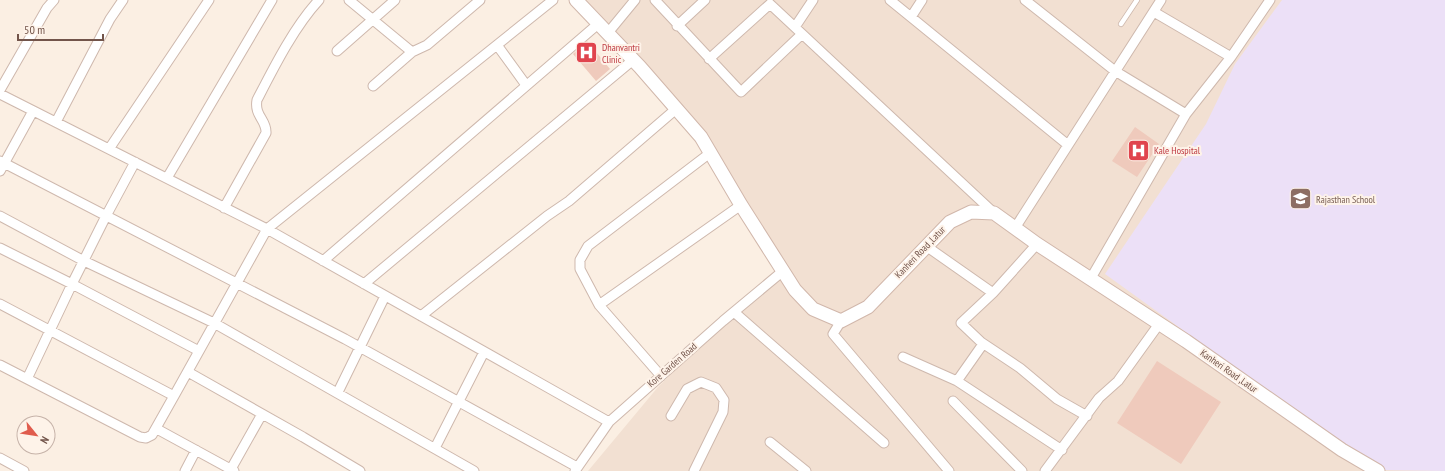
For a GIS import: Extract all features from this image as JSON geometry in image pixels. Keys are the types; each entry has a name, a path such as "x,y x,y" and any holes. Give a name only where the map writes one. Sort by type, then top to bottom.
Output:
{"street":[{"path":"0,90 47,8 54,0"},
{"path":"56,122 110,19 123,0"},
{"path":"109,149 209,0"},
{"path":"167,178 272,0"},
{"path":"224,208 266,133 267,128 257,113 257,100 280,58 312,8 319,0"},
{"path":"349,0 412,52"},
{"path":"337,51 395,0"},
{"path":"373,86 412,52 427,45 480,0"},
{"path":"0,365 140,437 146,438 157,429 198,351 267,229 553,0"},
{"path":"576,0 633,60 701,137 741,206 795,290 813,309 841,321 833,334 949,471"},
{"path":"607,34 635,0"},
{"path":"655,0 677,26 741,92 802,34"},
{"path":"677,26 705,0"},
{"path":"795,27 813,0"},
{"path":"890,0 1068,145"},
{"path":"911,17 922,0"},
{"path":"1025,0 1115,71 1186,114"},
{"path":"1015,228 1161,0"},
{"path":"1091,278 1186,114 1231,57 1270,0"},
{"path":"709,59 770,4 994,213"},
{"path":"1154,12 1231,57"},
{"path":"323,261 598,24"},
{"path":"497,45 526,86"},
{"path":"364,284 633,60"},
{"path":"0,94 267,229 609,422"},
{"path":"421,316 547,216 569,201 676,109"},
{"path":"33,111 1,165 106,216 361,348 460,402 576,469"},
{"path":"661,376 599,305 580,269 580,260 588,246 710,153"},
{"path":"27,379 72,284 135,162"},
{"path":"599,305 741,206"},
{"name":"Kanheri Road ,Latur","path":"841,321 868,307 950,222 971,212 994,213 1037,244 1091,278 1342,450 1378,471"},
{"path":"0,216 84,261 214,323 338,392 474,471"},
{"path":"1037,244 993,293 961,323 983,344 1020,368 1057,399 1087,416"},
{"path":"926,246 993,293"},
{"path":"0,248 72,284 198,351"},
{"name":"Kore Garden Road","path":"576,469 609,422 783,271"},
{"path":"338,392 361,348 385,296"},
{"path":"0,304 174,396"},
{"path":"734,312 884,443"},
{"path":"1045,471 1099,398 1118,381 1159,324"},
{"path":"957,380 983,344"},
{"path":"435,448 460,402 484,352"},
{"path":"903,357 957,380 1062,450"},
{"path":"188,372 360,471"},
{"path":"671,416 687,389 701,382 716,388 724,400 723,412 694,471"},
{"path":"953,401 1022,471"},
{"path":"157,429 233,470 262,414"},
{"path":"770,442 806,471"},
{"path":"185,471 196,450"},
{"path":"0,458 24,471"}],"lane":[{"path":"1121,24 1136,0"}],"shaded area":[{"path":"575,0 1445,0 1445,471 588,471 658,387 734,312 783,271 701,137"},
{"name":"Rajasthan School","path":"1282,0 1445,0 1445,471 1377,470 1105,274 1206,124 1235,64"}],"building":[{"path":"587,41 610,69 596,81 573,54"},
{"path":"1135,127 1159,144 1137,177 1112,161"},
{"path":"1157,361 1221,402 1181,464 1117,423"}],"place":[{"name":"Dhanvantri Clinic","path":"586,53"},
{"name":"Kale Hospital","path":"1139,150"},
{"name":"Rajasthan School","path":"1300,199"}]}
